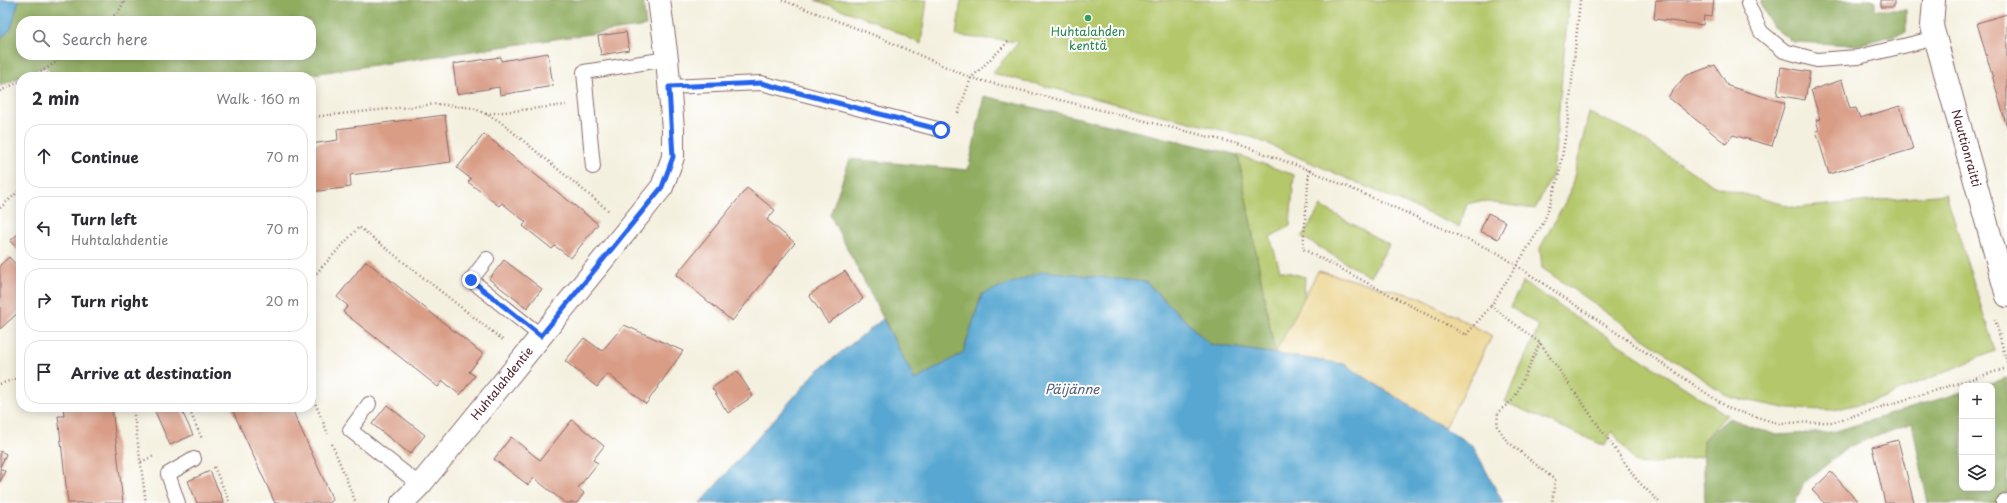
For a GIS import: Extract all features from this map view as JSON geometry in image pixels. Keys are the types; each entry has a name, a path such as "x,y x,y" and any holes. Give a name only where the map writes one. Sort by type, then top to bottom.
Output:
{"street":[{"name":"Huhtalahdentie","path":"402,503 420,485 662,187 673,157 667,59 659,0"},
{"name":"Nauttionraitti","path":"1934,0 1932,26 2007,296"}],"lane":[{"path":"1748,0 1748,4 1761,32 1784,51 1817,60 1858,57 1936,38"},
{"path":"593,166 584,72 667,59"},
{"path":"669,87 761,83 941,130"},
{"path":"487,260 471,280 541,336"},
{"path":"369,404 350,430 420,485"},
{"path":"178,503 168,474 194,459"},
{"path":"2003,503 2007,501"}],"path":[{"path":"114,16 119,11 125,0"},
{"path":"782,0 874,35 971,78 1238,144 1309,170 1498,253 1730,408 1776,423 1833,422 2007,368"},
{"path":"1309,170 1302,249 1466,335 1491,306 1516,264 1544,222 1559,176 1568,120 1580,0"},
{"path":"958,113 971,78 1009,41"},
{"path":"40,72 59,60"},
{"path":"0,91 16,83"},
{"path":"485,114 587,103"},
{"path":"316,116 437,104 473,108 498,120 544,156 630,228"},
{"path":"0,208 16,194"},
{"path":"316,274 359,227 524,358"},
{"path":"1491,306 1540,343 1637,480 1660,503"},
{"path":"1540,343 1514,398 1498,412 1497,426 1507,441 1555,480 1552,503"},
{"path":"0,384 16,379"},
{"path":"316,405 356,503"},
{"path":"134,412 146,503"}],"green space":[{"path":"20,0 643,0 646,26 316,73 316,72 50,72 45,66 32,72 16,72 16,79 0,86 0,38 11,29 18,2"},
{"path":"815,0 927,0 921,44 876,22"},
{"path":"961,0 1569,0 1553,174 1535,209 1480,201 1467,204 1459,227 1254,138 992,73 1019,42 956,36"},
{"path":"1761,0 1875,0 1875,10 1906,10 1906,32 1857,45 1793,42 1773,27 1761,5"},
{"path":"984,96 1238,155 1275,354 1209,344 1146,282 982,294 963,353 915,380 830,215 850,159 968,170"},
{"path":"1589,113 1630,131 1714,186 1796,208 1946,194 1995,351 1880,399 1834,410 1790,409 1729,397 1542,268 1540,248 1570,193"},
{"path":"1238,155 1294,175 1290,226 1270,237 1280,270 1305,277 1304,298 1275,354"},
{"path":"1321,206 1389,245 1370,277 1302,237"},
{"path":"1523,282 1727,415 1703,440 1704,456 1654,464 1636,463 1612,431 1605,446 1505,402 1539,326 1510,307"},
{"path":"2007,378 2007,503 1928,503 1912,423 1848,447 1804,483 1795,503 1705,503 1703,440 1729,418 1776,435 1833,432 1959,393 1959,491 1995,491 1995,383 1990,383"}],"sand":[{"path":"1318,271 1419,297 1492,336 1445,428 1344,364 1275,354"}],"water":[{"path":"0,0 20,0 11,29 0,39"},
{"name":"Päijänne","path":"1044,271 1146,282 1209,344 1344,364 1473,446 1503,503 700,503 816,372 883,319 915,380 963,353 982,294"}],"building":[{"path":"1656,0 1714,0 1712,17 1704,16 1703,25 1654,19"},
{"path":"1881,0 1894,0 1894,7 1881,7"},
{"path":"2007,14 2007,127 1977,23"},
{"path":"626,32 629,50 601,55 598,36"},
{"path":"548,53 553,86 500,95 499,87 457,94 453,64 501,57 501,61"},
{"path":"1715,65 1728,86 1785,103 1772,146 1733,135 1726,144 1668,97 1685,76"},
{"path":"1781,67 1810,72 1805,100 1777,95"},
{"path":"1842,80 1850,109 1856,108 1860,118 1900,106 1913,149 1829,174 1816,131 1819,130 1816,120 1820,119 1811,90"},
{"path":"445,115 451,162 350,175 351,187 316,191 316,143 338,140 337,129"},
{"path":"484,134 598,224 571,258 555,246 552,249 523,226 526,222 502,203 499,206 468,182 471,179 457,168"},
{"path":"747,188 775,210 767,220 795,243 732,321 676,275"},
{"path":"1488,213 1506,222 1498,239 1480,231"},
{"path":"16,236 16,248 10,241"},
{"path":"9,257 16,265 16,315 0,329 0,265"},
{"path":"504,260 542,289 527,308 489,279"},
{"path":"366,261 483,354 469,372 475,376 460,395 443,381 438,387 343,312 348,306 337,297"},
{"path":"845,271 863,299 828,323 809,295"},
{"path":"624,325 683,351 646,404 608,374 597,387 565,361 584,338 602,351"},
{"path":"737,371 753,396 728,413 712,388"},
{"path":"387,405 425,435 410,454 372,424"},
{"path":"64,412 113,412 123,503 68,503 58,416 64,416"},
{"path":"155,412 182,412 193,435 170,445"},
{"path":"233,412 293,412 333,500 328,503 275,503"},
{"path":"572,420 604,446 593,460 598,463 578,488 584,493 577,503 565,503 534,478 528,485 494,459 511,437 540,460"},
{"path":"1898,440 1914,503 1885,503 1872,447"},
{"path":"0,451 6,454 0,467"},
{"path":"0,468 5,471 0,482"},
{"path":"210,471 224,503 197,503 188,481"},
{"path":"1831,472 1859,503 1824,503 1812,490"}],"place":[{"name":"Huhtalahden kenttä","path":"1088,18"}],"route":[{"path":"471,280 541,336 662,187 673,157 673,129 669,87 761,83 941,130"}]}
